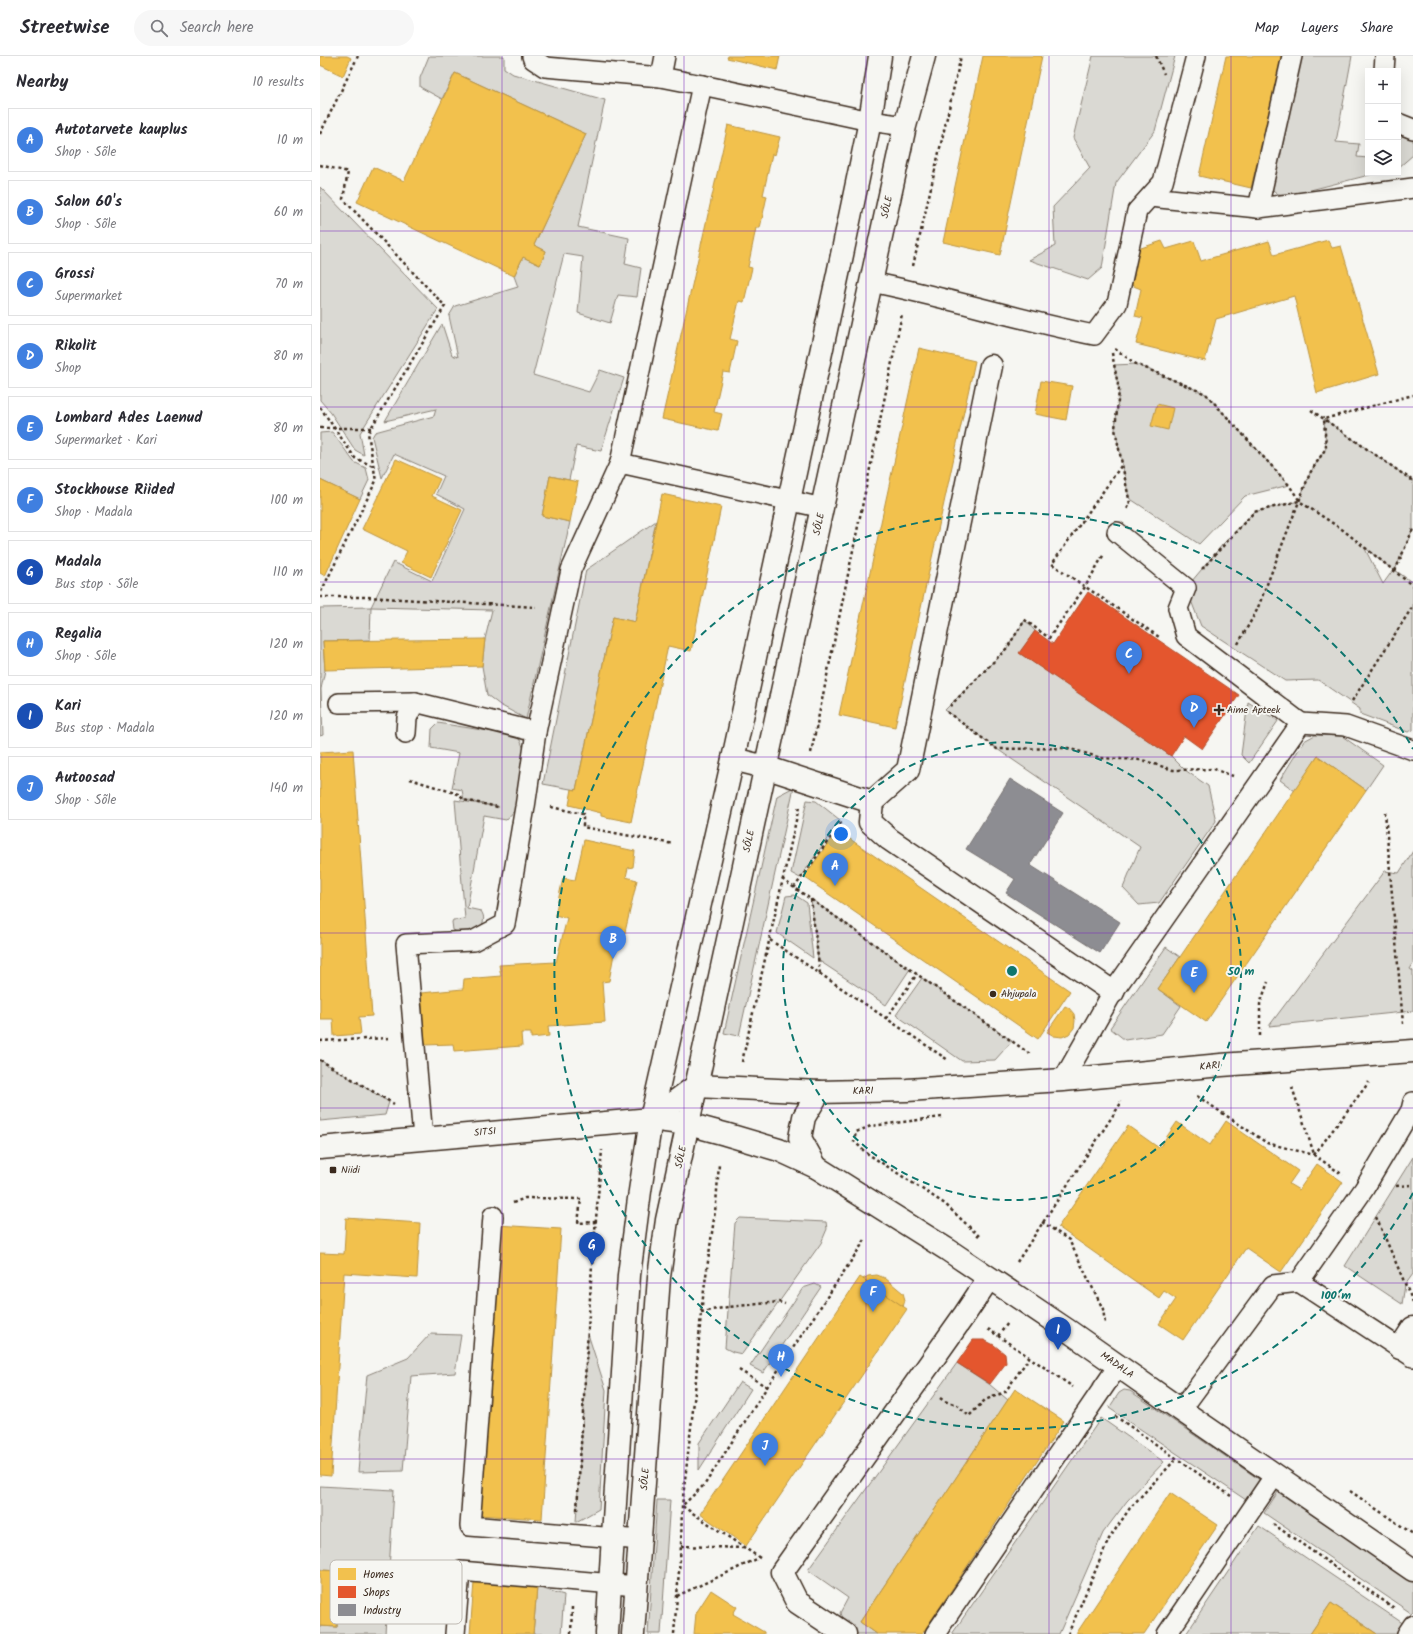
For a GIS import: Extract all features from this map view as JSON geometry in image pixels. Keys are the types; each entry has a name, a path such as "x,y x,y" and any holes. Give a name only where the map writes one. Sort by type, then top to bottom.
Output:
{"street":[{"path":"607,1634 629,1275 651,1119 733,759 789,500 870,121 880,56"},
{"name":"SÕLE","path":"634,1634 659,1277 667,1220 905,126 924,56"},
{"path":"865,800 908,770 991,366"},
{"path":"733,759 765,767 865,800"},
{"path":"865,800 870,822 889,839 1113,992"},
{"name":"KARI","path":"696,1086 819,1092 907,1090 1063,1080 1221,1065 1413,1051"},
{"path":"651,1119 696,1086"},
{"name":"MADALA","path":"816,1167 800,1138 804,1117 819,1092"},
{"name":"MADALA","path":"651,1119 688,1124 779,1150 816,1167 948,1250 1413,1570"},
{"name":"SITSI","path":"320,1148 651,1119"},
{"path":"845,1634 797,1602 782,1572 989,1278"},
{"path":"1406,1352 1413,1328"}],"lane":[{"path":"532,56 533,59 545,67 661,77 870,121 905,126"},
{"path":"661,77 665,56"},
{"path":"871,282 907,289 1048,325 1094,335 1117,304 1137,211 1163,182 1196,56"},
{"path":"1258,208 1292,56"},
{"path":"1384,56 1384,68"},
{"path":"423,1138 406,944 473,941 505,924 536,732 571,570 620,463 702,85"},
{"path":"1401,124 1413,129"},
{"path":"1150,197 1258,208 1413,188"},
{"path":"620,463 822,508"},
{"path":"1117,532 1186,588 1178,608 1186,636 1301,723 1346,726 1413,750"},
{"path":"339,703 415,702 536,732"},
{"path":"406,733 406,718 415,702"},
{"path":"1063,1080 1113,992 1301,723"},
{"path":"1299,1282 1364,1189 1411,1110 1413,1102"},
{"path":"493,1216 470,1526 641,1540"},
{"path":"1181,1410 1273,1285 1299,1282 1406,1352"},
{"path":"935,1634 1118,1366"},
{"path":"1167,1634 1275,1475"},
{"path":"462,1571 637,1586"},
{"path":"1407,1618 1407,1634"},
{"path":"455,1634 456,1624"}],"path":[{"path":"320,134 358,56"},
{"path":"742,1063 805,781 907,289 961,56"},
{"path":"320,165 348,172 343,199 445,306 368,433 376,481 320,594"},
{"path":"941,717 945,710 1007,648 1025,620 1049,638 1084,587 1117,532 1130,504 1115,429 1119,391 1111,346 1136,364 1206,394 1289,485 1299,501 1343,530 1413,586"},
{"path":"1324,419 1413,395"},
{"path":"320,407 355,458 374,466"},
{"path":"1311,410 1413,481"},
{"path":"1226,666 1257,610 1310,473 1326,448 1324,419"},
{"path":"320,428 372,428"},
{"path":"1122,465 1052,564 1161,638"},
{"path":"1186,588 1223,544 1254,512 1299,501"},
{"path":"1394,571 1413,529"},
{"path":"320,597 367,597 563,608"},
{"path":"1346,726 1347,708 1413,606"},
{"path":"945,710 997,749 1068,748 1100,758 1142,760 1173,770 1214,769 1257,785"},
{"path":"410,779 458,794 464,800 515,810 525,807 551,807 583,814 583,827 673,844"},
{"path":"794,888 865,800"},
{"path":"1385,812 1403,1024"},
{"path":"782,879 1035,1057"},
{"path":"811,899 820,974"},
{"path":"769,940 954,1064"},
{"path":"886,1019 917,974"},
{"path":"1260,1038 1260,1004 1268,982"},
{"path":"320,1041 414,1037"},
{"path":"320,1060 396,1105"},
{"path":"1314,1155 1370,1080"},
{"path":"1292,1087 1314,1155"},
{"path":"1197,1096 1267,1143 1314,1155 1364,1189 1413,1303"},
{"path":"1017,1262 1120,1103 1120,1098"},
{"path":"856,1132 854,1141 865,1152 945,1204 980,1237"},
{"path":"575,1535 602,1150"},
{"path":"674,1634 681,1546 682,1506 695,1392 701,1312 716,1204 719,1164"},
{"path":"493,1216 499,1209 525,1198 581,1198 578,1223 596,1222"},
{"path":"1042,1222 1069,1240 1103,1308 1105,1323"},
{"path":"682,1506 705,1484 767,1387 865,1240"},
{"path":"1010,1258 1022,1266"},
{"path":"701,1312 735,1306 779,1302 785,1304"},
{"path":"965,1314 1177,1458 1407,1618"},
{"path":"1099,1319 1112,1327"},
{"path":"998,1336 1010,1320"},
{"path":"918,1380 944,1401 957,1405 969,1416 985,1400 1005,1392 1029,1358"},
{"path":"739,1370 767,1387"},
{"path":"1068,1634 1109,1539 1130,1508 1177,1458"},
{"path":"1348,1490 1413,1534"},
{"path":"682,1506 743,1548 782,1572"},
{"path":"681,1546 743,1548"},
{"path":"677,1596 759,1558"},
{"path":"571,1634 574,1580"}],"shaded area":[{"path":"429,56 504,56 504,68 513,74 605,100 578,227 629,238 625,264 641,268 637,297 618,295 610,323 578,313 583,257 564,254 533,375 589,392 600,370 624,378 601,451 576,446 569,480 550,476 542,516 570,522 526,719 500,705 487,695 482,666 485,639 492,610 371,607 393,562 432,581 465,509 436,494 444,476 394,454 382,478 372,437 375,432 434,416 436,409 385,421 442,324 452,355 458,357 449,316 455,306 518,287 514,276 523,257 540,265 546,251 534,245 586,134 455,73 442,99 420,87 420,78"},
{"path":"1093,56 1175,56 1155,131 1116,183 1102,268 1088,280 1029,260 1055,246 1053,207 1090,168 1073,138"},
{"path":"1299,56 1352,56 1336,142 1359,144 1357,157 1365,158 1365,176 1291,195 1278,194 1269,187"},
{"path":"1410,134 1413,137 1413,155 1401,165 1401,140 1401,137"},
{"path":"320,187 438,309 360,433 364,455 355,450 331,413 320,400"},
{"path":"1136,364 1206,394 1289,485 1245,496 1199,544 1129,498 1115,429 1119,391 1114,365"},
{"path":"1324,419 1413,481 1413,529 1395,570 1413,583 1413,730 1408,732 1360,714 1360,709 1318,680 1285,681 1201,626 1186,588 1223,544 1254,512 1299,501 1310,473 1326,448","holes":["1364,547 1393,570 1383,584"]},
{"path":"332,432 354,462 366,468 369,480 360,499 320,480 320,433"},
{"path":"656,521 635,622 613,617 576,790 543,784 586,570"},
{"path":"371,607 370,640 323,641 325,670 321,689 323,735 320,736 320,608"},
{"path":"1025,620 1035,631 1020,653 1171,756 1185,770 1208,786 1216,821 1159,903 1139,905 1123,888 1140,847 997,749 945,710 1007,648"},
{"path":"1248,702 1278,721 1249,763 1241,755"},
{"path":"438,723 513,735 520,740 525,751 515,810 506,820 484,816 467,908 481,911 484,917 481,927 459,932 453,930 452,922 453,920 465,919 455,800 499,807 464,800 462,790 452,788 459,753 431,748 432,729"},
{"path":"1315,735 1342,736 1383,765 1366,790 1318,756 1295,791 1280,780 1304,741"},
{"path":"794,787 739,1036 724,1033 777,796"},
{"path":"807,800 816,801 840,820 800,878 791,873"},
{"path":"1413,851 1413,964 1410,969 1413,971 1413,1011 1269,1026 1385,871 1399,873"},
{"path":"795,895 807,903 813,958 777,933 786,896"},
{"path":"811,899 910,969 886,1005 818,960"},
{"path":"1166,947 1180,957 1158,989 1181,1006 1162,1034 1125,1040 1110,1028"},
{"path":"922,978 1012,1041 995,1060 962,1061 896,1015"},
{"path":"320,1060 389,1102 385,1115 320,1121"},
{"path":"1413,1157 1413,1274 1405,1285 1402,1304 1345,1266"},
{"path":"740,1218 826,1222 827,1229 821,1243 742,1354 725,1348 735,1223"},
{"path":"815,1284 821,1287 763,1373 750,1366 803,1288"},
{"path":"430,1334 461,1335 455,1373 411,1376 403,1471 358,1472 367,1375 408,1358"},
{"path":"588,1334 606,1390 599,1509 576,1522"},
{"path":"957,1363 989,1384 1008,1400 860,1622 877,1634 858,1634 844,1625 840,1613 848,1598 808,1570"},
{"path":"740,1382 751,1389 699,1470 699,1443"},
{"path":"1124,1390 1130,1391 1263,1482 1249,1502 1109,1408 1119,1393"},
{"path":"1101,1418 1164,1462 1127,1501 1103,1533 1059,1634 952,1634"},
{"path":"320,1486 394,1490 390,1560 330,1560 330,1570 320,1570"},
{"path":"1278,1492 1413,1583 1413,1611 1411,1613 1264,1513"},
{"path":"657,1500 670,1500 661,1634 648,1634"},
{"path":"1259,1526 1404,1624 1397,1634 1377,1634 1331,1603 1310,1634 1186,1634"},
{"path":"537,1587 564,1595 561,1634 533,1634"},
{"path":"337,1624 386,1624 385,1634 320,1634 320,1626 337,1627"}],"building: Homes":[{"path":"320,56 347,56 351,58 343,76 320,65"},
{"path":"728,56 780,56 777,70 727,58"},
{"path":"983,56 1042,56 1000,255 943,242"},
{"path":"1226,56 1282,56 1251,188 1199,176"},
{"path":"455,73 586,134 534,245 546,251 540,265 523,257 514,276 357,202 373,167 404,181"},
{"path":"728,125 780,137 775,155 772,154 763,195 767,196 760,228 756,228 748,267 752,268 744,302 739,301 730,339 737,341 730,373 723,372 714,412 722,414 718,431 662,419"},
{"path":"1328,240 1332,248 1341,246 1379,374 1317,393 1294,296 1216,319 1205,361 1136,344 1143,318 1135,316 1141,289 1131,285 1135,274 1128,268 1132,251 1162,241 1166,249 1194,241 1201,261 1269,241 1274,255"},
{"path":"919,348 975,361 895,727 839,715"},
{"path":"1041,381 1072,386 1066,420 1035,414"},
{"path":"1157,404 1173,408 1168,430 1151,426"},
{"path":"396,459 440,479 432,496 462,510 431,577 401,563 407,551 362,529"},
{"path":"550,476 578,482 570,522 542,516"},
{"path":"320,480 360,499 325,576 320,573"},
{"path":"662,494 721,507 691,651 668,646 631,822 601,816 601,813 569,805 572,789 576,790 613,617 635,622"},
{"path":"485,639 482,666 325,670 323,641"},
{"path":"353,750 372,1016 359,1017 361,1034 334,1036 333,1019 320,1019 320,752"},
{"path":"1318,756 1366,790 1206,1022 1158,989"},
{"path":"837,830 1070,991 1038,1039 804,877"},
{"path":"584,840 635,851 633,867 628,868 626,877 637,880 622,945 611,944 609,951 614,954 609,981 602,982 605,1022 548,1026 549,1036 531,1038 531,1033 521,1033 522,1046 454,1051 453,1044 425,1045 421,993 463,989 464,979 501,976 499,965 556,962 567,918 555,915 563,878 575,880"},
{"path":"1065,1006 1074,1014 1074,1028 1069,1034 1062,1037 1054,1036 1047,1032"},
{"path":"1226,1121 1298,1171 1289,1184 1299,1190 1317,1164 1343,1182 1281,1272 1246,1248 1183,1340 1159,1324 1176,1299 1164,1291 1159,1298 1058,1227 1128,1126 1159,1148 1177,1122 1210,1145"},
{"path":"346,1218 420,1223 417,1278 344,1273 331,1476 320,1475 320,1253 344,1254"},
{"path":"497,1225 561,1229 542,1519 478,1515"},
{"path":"877,1275 885,1278 903,1293 905,1300 903,1307 863,1279 868,1276"},
{"path":"860,1277 907,1309 746,1546 700,1514"},
{"path":"1015,1389 1064,1421 922,1634 877,1634 860,1622"},
{"path":"1170,1493 1218,1525 1144,1634 1076,1634"},
{"path":"320,1570 330,1570 330,1624 337,1624 337,1627 320,1626"},
{"path":"474,1582 537,1587 533,1634 470,1634"},
{"path":"711,1590 737,1607 733,1614 764,1632 764,1634 694,1634 696,1613"},
{"path":"1331,1603 1377,1634 1310,1634"}],"building: Shops":[{"path":"1088,592 1239,695 1202,749 1184,736 1171,756 1019,653 1035,631 1053,644"},
{"path":"973,1340 984,1340 994,1345 1005,1354 1006,1363 990,1384 957,1363"}],"building: Industry":[{"path":"1010,779 1063,813 1030,865 1120,922 1100,953 1006,893 1015,879 966,849"}],"place":[{"name":"Grossi","path":"1129,674"},
{"name":"Aime Apteek","path":"1219,710"},
{"name":"Rikolit","path":"1194,728"},
{"name":"Autotarvete kauplus","path":"835,886"},
{"name":"Salon 60's","path":"613,959"},
{"name":"Lombard Ades Laenud","path":"1194,993"},
{"name":"Ahjupala","path":"993,994"},
{"name":"Niidi","path":"333,1170"},
{"name":"Madala","path":"592,1265"},
{"name":"Stockhouse Riided","path":"873,1312"},
{"name":"Kari","path":"1058,1350"},
{"name":"Regalia","path":"781,1377"},
{"name":"Autoosad","path":"765,1466"}]}
